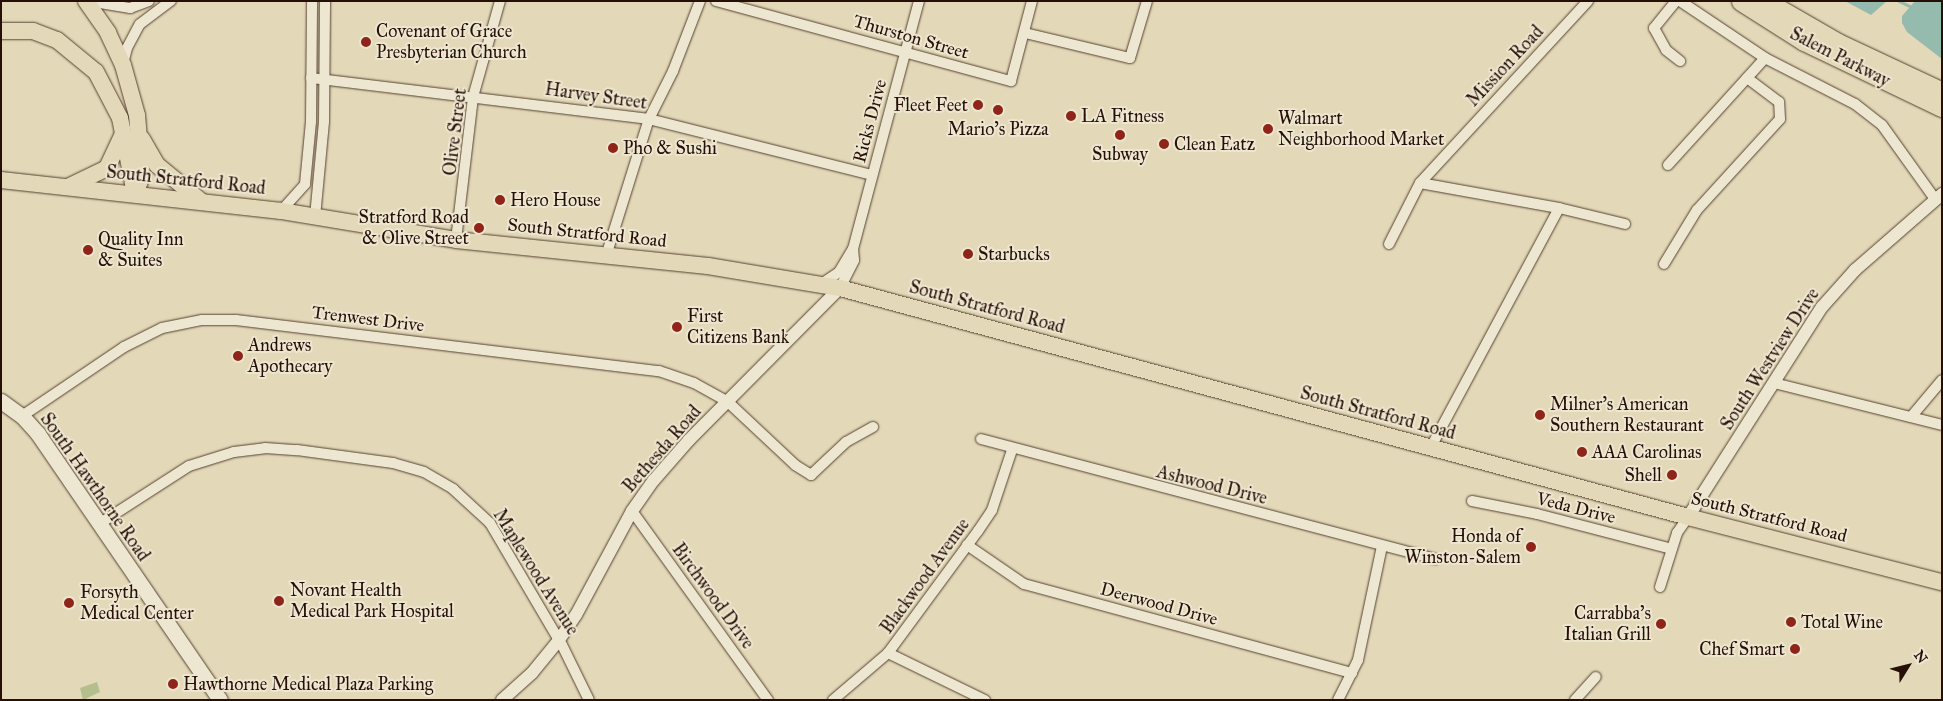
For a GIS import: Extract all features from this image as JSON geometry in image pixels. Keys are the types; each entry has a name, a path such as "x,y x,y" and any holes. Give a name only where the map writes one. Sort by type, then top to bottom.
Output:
{"highway":[{"name":"Salem Parkway","path":"1741,1 1804,41 1942,108"},
{"name":"Salem Parkway","path":"1765,1 1831,40 1942,92"}],"main road":[{"path":"87,1 108,32 123,65 141,138 142,176 135,194"},
{"path":"1,32 21,30 45,35 84,60 112,97 123,133 135,194"},
{"path":"68,187 107,168 123,133"},
{"path":"141,138 157,165 201,201"},
{"name":"South Stratford Road","path":"1,180 280,211 456,240 708,266 840,288 1688,517 1942,582"},
{"name":"South Hawthorne Road","path":"1,401 22,416 220,700"}],"street":[{"path":"87,1 130,8 149,1"},
{"path":"123,65 127,48 140,24 171,1"},
{"path":"280,211 306,184 311,78 312,1"},
{"path":"315,217 322,153 325,1"},
{"name":"Olive Street","path":"456,240 473,97 500,1"},
{"path":"606,256 649,119 673,71 700,1"},
{"name":"Thurston Street","path":"716,1 1011,81 1025,33"},
{"name":"Ricks Drive","path":"820,285 839,272 853,249 919,1"},
{"path":"1032,1 1025,33 1130,58 1147,1"},
{"name":"Mission Road","path":"1389,244 1420,183 1588,1"},
{"path":"1680,61 1666,50 1654,28 1678,1 1766,58 1855,104 1882,125 1938,196"},
{"path":"1668,164 1766,58"},
{"name":"Harvey Street","path":"311,78 324,78 649,119 872,175"},
{"path":"1664,264 1697,210 1780,119 1778,102 1747,78"},
{"path":"1420,183 1559,208 1625,224"},
{"name":"South Westview Drive","path":"1688,517 1822,307 1855,270 1938,196"},
{"path":"1431,447 1559,208"},
{"name":"Ricks Drive","path":"840,288 849,276 854,260 853,249"},
{"name":"Bethesda Road","path":"502,700 532,673 559,640 576,615 632,511 671,459 840,288"},
{"name":"Trenwest Drive","path":"22,416 124,347 162,328 202,320 256,321 659,371 685,380 728,402 795,466 810,475 846,442 873,427"},
{"path":"1911,417 1942,380"},
{"path":"1774,383 1942,425"},
{"name":"Ashwood Drive","path":"981,439 1012,450 1435,559"},
{"name":"Maplewood Avenue","path":"99,524 189,466 234,452 265,448 297,450 393,462 424,472 453,489 478,510 490,524 559,640 588,700"},
{"name":"Blackwood Avenue","path":"833,700 888,653 967,545 992,510 1012,450"},
{"name":"Veda Drive","path":"1472,501 1538,514 1672,549"},
{"name":"Birchwood Drive","path":"632,511 768,700"},
{"path":"1660,587 1676,533 1688,517"},
{"name":"Deerwood Drive","path":"967,545 1024,584 1352,673"},
{"path":"1338,700 1352,673 1382,546"},
{"path":"888,653 985,700"},
{"path":"1575,700 1596,677"}],"green space":[{"path":"97,682 100,692 83,700 80,688"}],"water":[{"path":"1845,1 1887,1 1871,15"},
{"path":"1915,1 1942,1 1942,59 1907,32 1902,23 1902,16"}],"waterway":[{"path":"1899,1 1912,7"}],"place":[{"name":"Covenant of Grace Presbyterian Church","path":"366,42"},
{"name":"Fleet Feet","path":"978,105"},
{"name":"Mario's Pizza","path":"998,110"},
{"name":"LA Fitness","path":"1071,116"},
{"name":"Walmart Neighborhood Market","path":"1268,129"},
{"name":"Subway","path":"1120,135"},
{"name":"Clean Eatz","path":"1164,144"},
{"name":"Pho & Sushi","path":"613,148"},
{"name":"Hero House","path":"500,200"},
{"name":"Stratford Road & Olive Street","path":"479,228"},
{"name":"Quality Inn & Suites","path":"88,250"},
{"name":"Starbucks","path":"968,254"},
{"name":"First Citizens Bank","path":"677,327"},
{"name":"Andrews Apothecary","path":"238,356"},
{"name":"Milner's American Southern Restaurant","path":"1540,415"},
{"name":"AAA Carolinas","path":"1582,452"},
{"name":"Shell","path":"1672,475"},
{"name":"Honda of Winston-Salem","path":"1531,547"},
{"name":"Novant Health Medical Park Hospital","path":"279,601"},
{"name":"Forsyth Medical Center","path":"69,603"},
{"name":"Total Wine","path":"1791,622"},
{"name":"Carrabba's Italian Grill","path":"1661,624"},
{"name":"Chef Smart","path":"1795,649"},
{"name":"Hawthorne Medical Plaza Parking","path":"173,684"}]}
